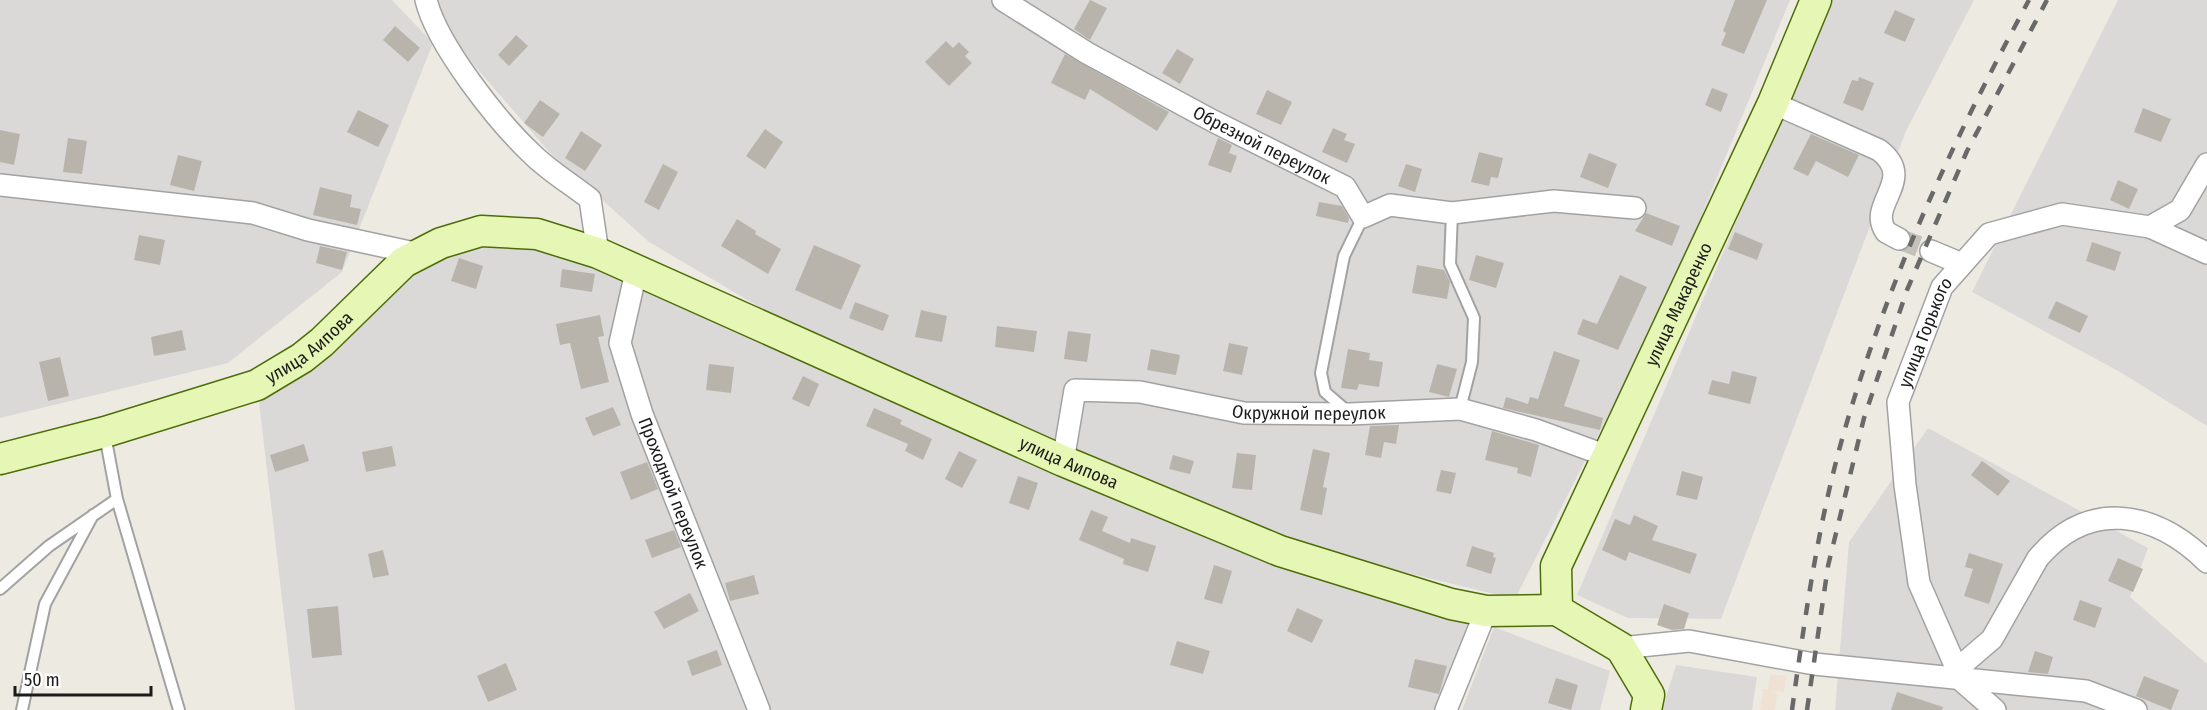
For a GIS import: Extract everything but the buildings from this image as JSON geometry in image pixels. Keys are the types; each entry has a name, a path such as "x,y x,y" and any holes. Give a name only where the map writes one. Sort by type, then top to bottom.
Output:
{"street":[{"path":"426,0 430,18 461,69 510,130 532,155 590,199 598,253"},
{"name":"Обрезной переулок","path":"1003,0 1108,64 1213,121 1345,187 1362,217"},
{"name":"улица Макаренко","path":"1557,610 1556,566 1773,103 1816,0"},
{"path":"1773,103 1879,150 1889,158 1895,168 1895,176 1881,220 1886,232 1899,239"},
{"path":"2150,227 2180,210 2207,164"},
{"path":"0,185 253,213 308,230 420,254"},
{"path":"1362,217 1390,205 1452,213 1554,201 1635,208"},
{"name":"улица Горького","path":"1995,710 1960,675 1919,583 1905,485 1898,402 1942,287 1989,234 2062,214 2150,227 2207,253"},
{"name":"улица Аипова","path":"0,459 105,432 257,385 302,358 404,262 441,243 481,231 537,234 598,253 636,272 1063,461 1280,551 1384,585 1486,611 1557,610"},
{"path":"1931,251 1962,264"},
{"name":"Проходной переулок","path":"636,272 620,343 642,414 759,710"},
{"name":"Окружной переулок","path":"1063,461 1075,390 1140,392 1244,413 1350,414 1460,409 1536,430 1607,456"},
{"path":"1960,675 1992,639 2038,558 2060,536 2084,523 2108,517 2140,521 2166,530 2186,541 2207,561"},
{"path":"1557,610 1621,648 1649,695 1646,710"},
{"path":"1446,710 1486,611"},
{"path":"1621,648 1689,641 1814,664 1960,675 2086,691 2136,710"}],"lane":[{"path":"1452,213 1450,264 1474,318 1472,362 1460,409"},
{"path":"1350,414 1325,392 1321,373 1344,256 1362,217"},
{"path":"105,432 117,499 178,710"},
{"path":"0,589 49,546 117,499"},
{"path":"22,710 45,604 93,515"}],"shaded area":[{"path":"0,0 392,0 433,43 342,272 228,363 0,418"},
{"path":"418,0 1790,0 1668,297 1515,599 1271,540 1486,611 1441,710 295,710 257,385 441,243 598,253 802,332 649,242 550,153"},
{"path":"1831,0 1974,0 1906,131 1721,619 1628,618 1577,595"},
{"path":"2118,0 2207,0 2207,426 2120,372 1972,292"},
{"path":"1928,428 2148,548 2130,597 2207,664 2207,710 1835,710 1849,542"},
{"path":"1494,627 1610,671 1600,710 1462,710"},
{"path":"1676,665 1757,677 1752,710 1662,710"},
{"path":"1770,674 1786,676 1784,692 1772,691 1777,694 1775,710 1760,710 1763,689 1768,689"}],"tunnel":[{"path":"1899,239 1931,251"}],"railway":[{"path":"1792,710 1809,597 1830,485 1867,358 1907,253 1952,150 2029,0"},
{"path":"1807,710 1828,566 1864,418 1907,290 1967,151 2047,0"}]}
